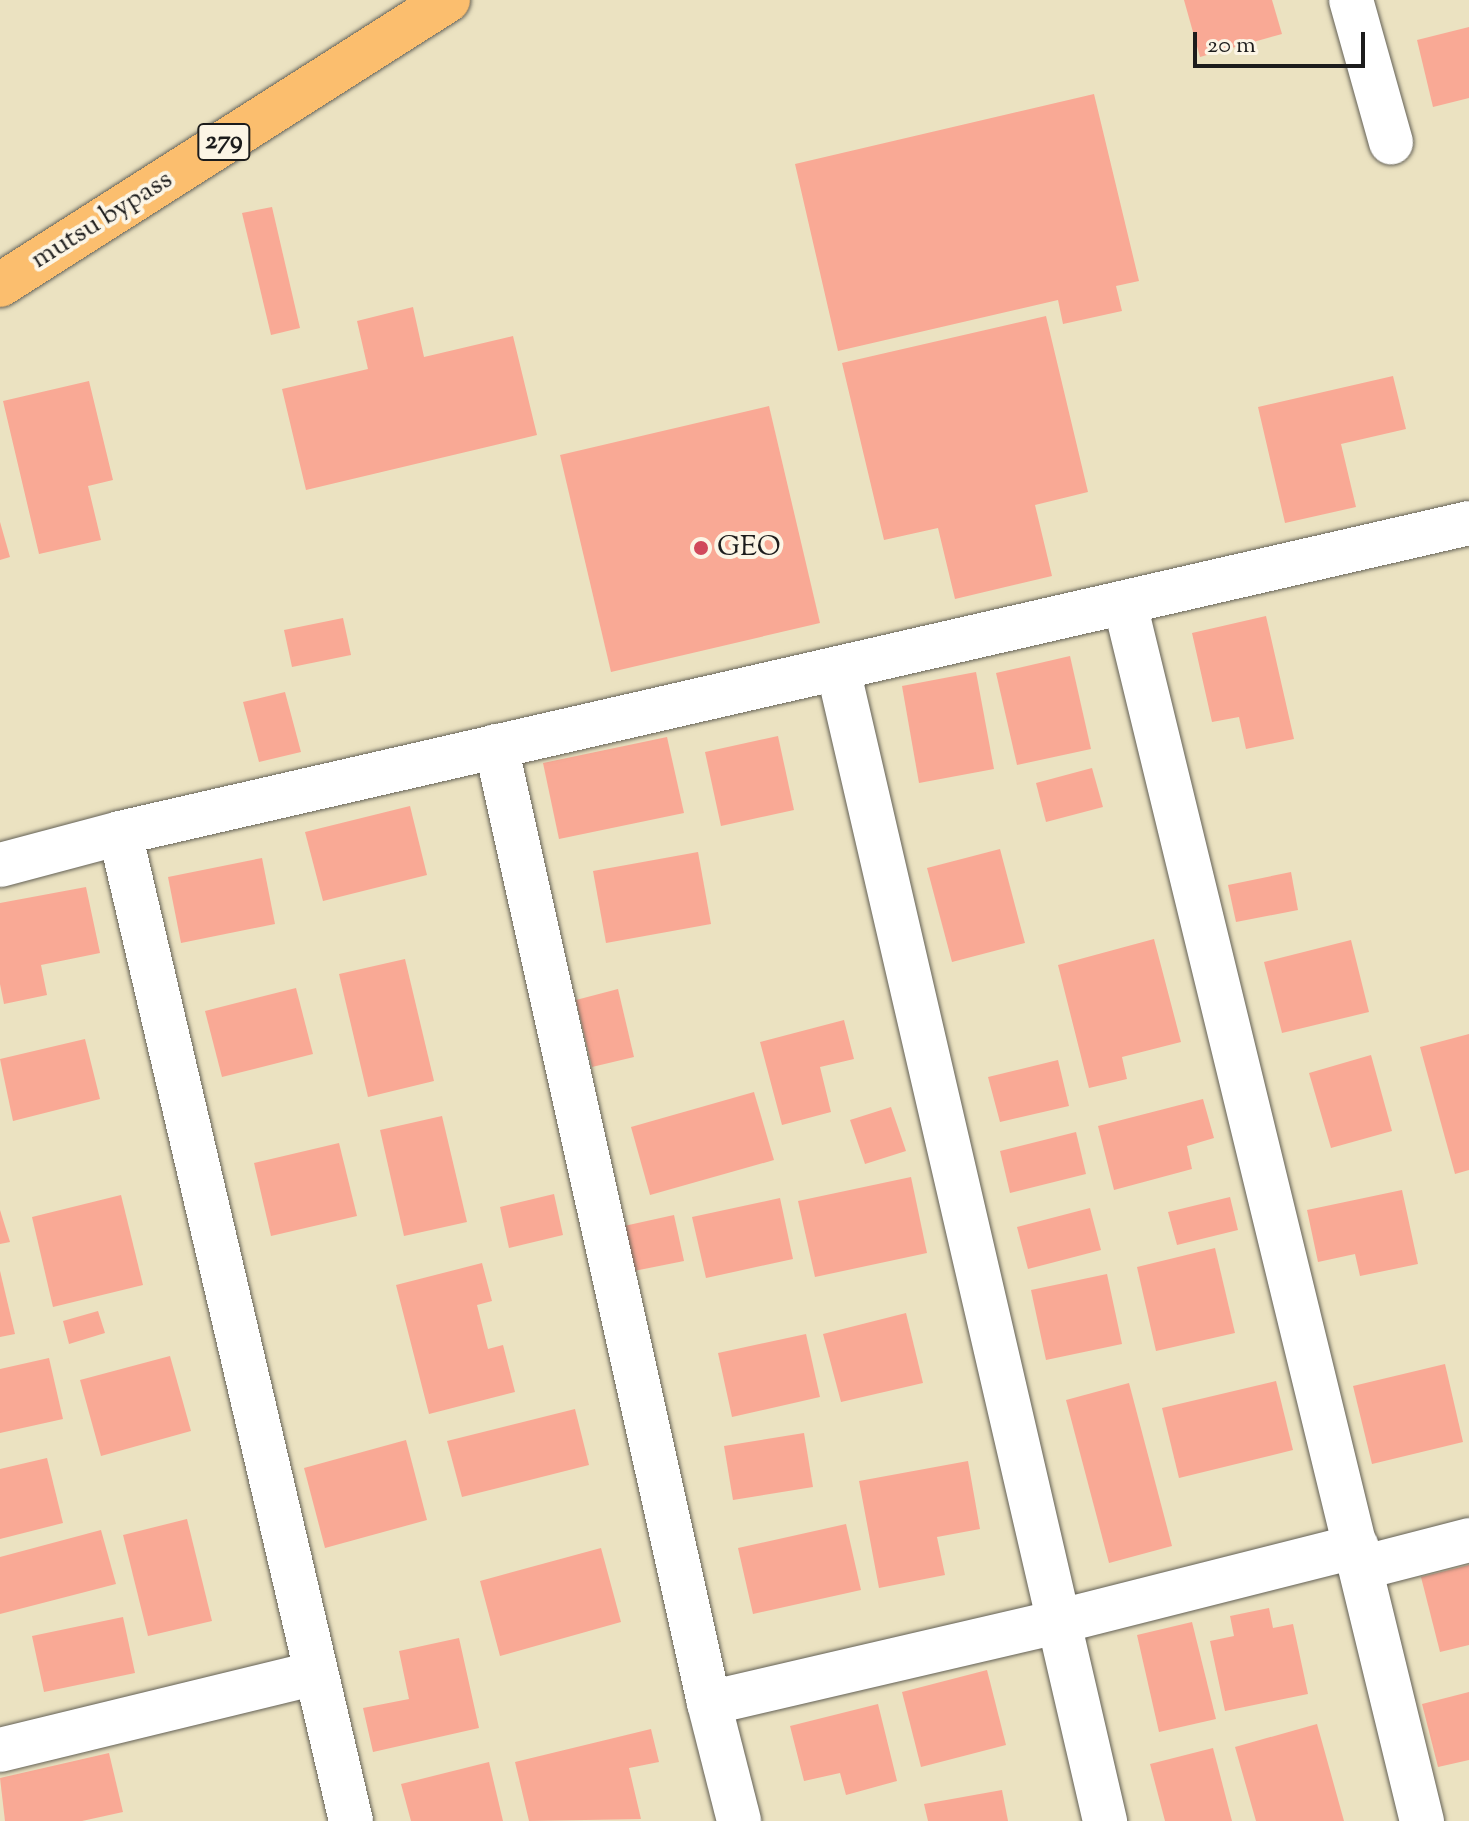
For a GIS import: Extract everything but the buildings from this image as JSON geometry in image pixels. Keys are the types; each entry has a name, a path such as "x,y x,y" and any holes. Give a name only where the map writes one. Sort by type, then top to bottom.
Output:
{"highway":[{"name":"mutsu bypass","path":"0,285 448,0"}],"street":[{"path":"1351,0 1391,142"},
{"path":"0,865 120,833 1469,523"},
{"path":"1125,604 1422,1821"},
{"path":"838,669 1105,1821"},
{"path":"496,746 709,1703 739,1821"},
{"path":"120,833 351,1821"},
{"path":"709,1703 1057,1622 1359,1557 1469,1540"},
{"path":"0,1750 315,1673"}],"place":[{"name":"GEO","path":"701,548"}]}
